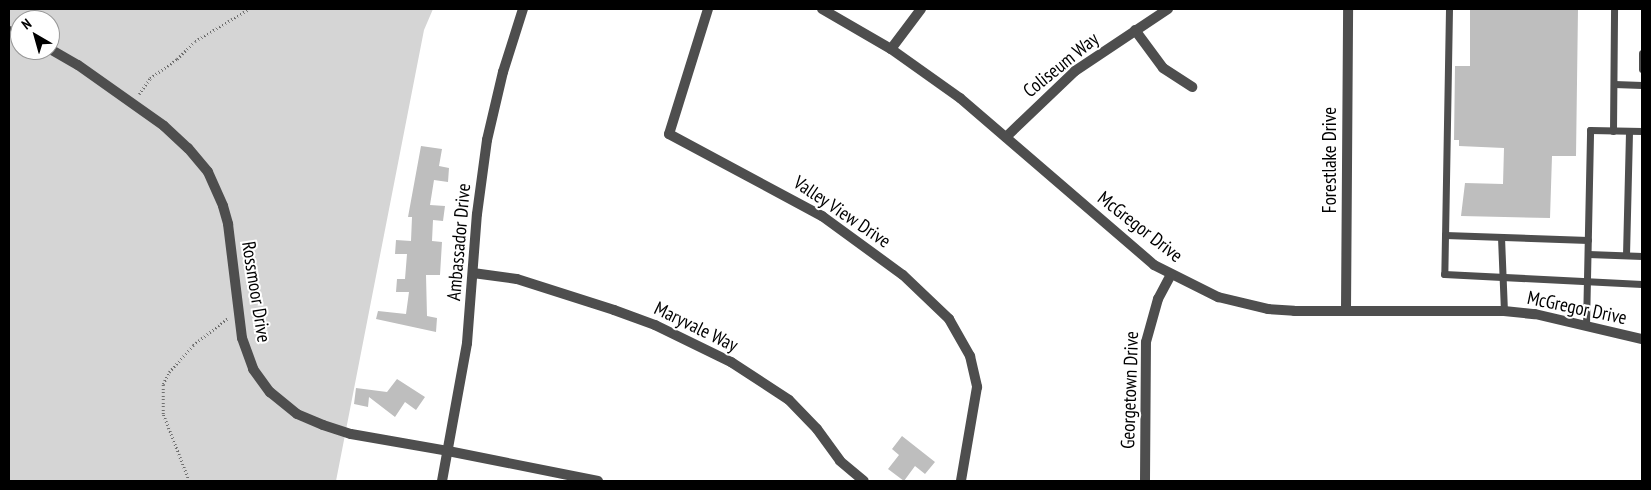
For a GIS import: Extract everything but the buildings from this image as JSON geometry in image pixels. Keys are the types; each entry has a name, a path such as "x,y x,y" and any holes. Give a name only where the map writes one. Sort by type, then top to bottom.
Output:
{"street":[{"name":"Ambassador Drive","path":"442,481 467,343 477,214 487,140 505,64 523,9"},
{"name":"Valley View Drive","path":"708,9 669,134 822,216 902,275 949,319 970,356 977,387 961,481"},
{"name":"McGregor Drive","path":"822,9 891,49 960,98 1131,247 1171,275 1243,304 1294,311 1504,311 1543,315 1642,340"},
{"path":"891,49 920,9"},
{"name":"Coliseum Way","path":"1006,137 1075,71 1168,9"},
{"name":"Forestlake Drive","path":"1346,311 1348,9"},
{"path":"1135,30 1163,68 1192,87"},
{"name":"Rossmoor Drive","path":"60,56 134,104 188,148 215,186 228,224 238,311 248,355 260,381 297,414 352,434 598,481"},
{"name":"Maryvale Way","path":"473,273 517,278 614,310 655,325 731,362 789,400 817,429 840,461 864,481"},
{"name":"Georgetown Drive","path":"1145,481 1146,342 1158,299 1171,275"}],"lane":[{"path":"1449,9 1444,274 1642,284"},
{"path":"1613,131 1614,9"},
{"path":"1642,53 1642,69"},
{"path":"1614,84 1642,85"},
{"path":"1586,326 1590,130 1642,131"},
{"path":"1626,255 1629,131"},
{"path":"1445,235 1588,240"},
{"path":"1501,237 1504,311"},
{"path":"1588,254 1642,256"}],"path":[{"path":"134,104 150,78 177,59 195,41 249,9"},
{"path":"189,481 163,414 163,384 169,372 193,345 238,311"}],"shaded area":[{"path":"9,9 433,9 424,30 336,481 9,481"}]}
